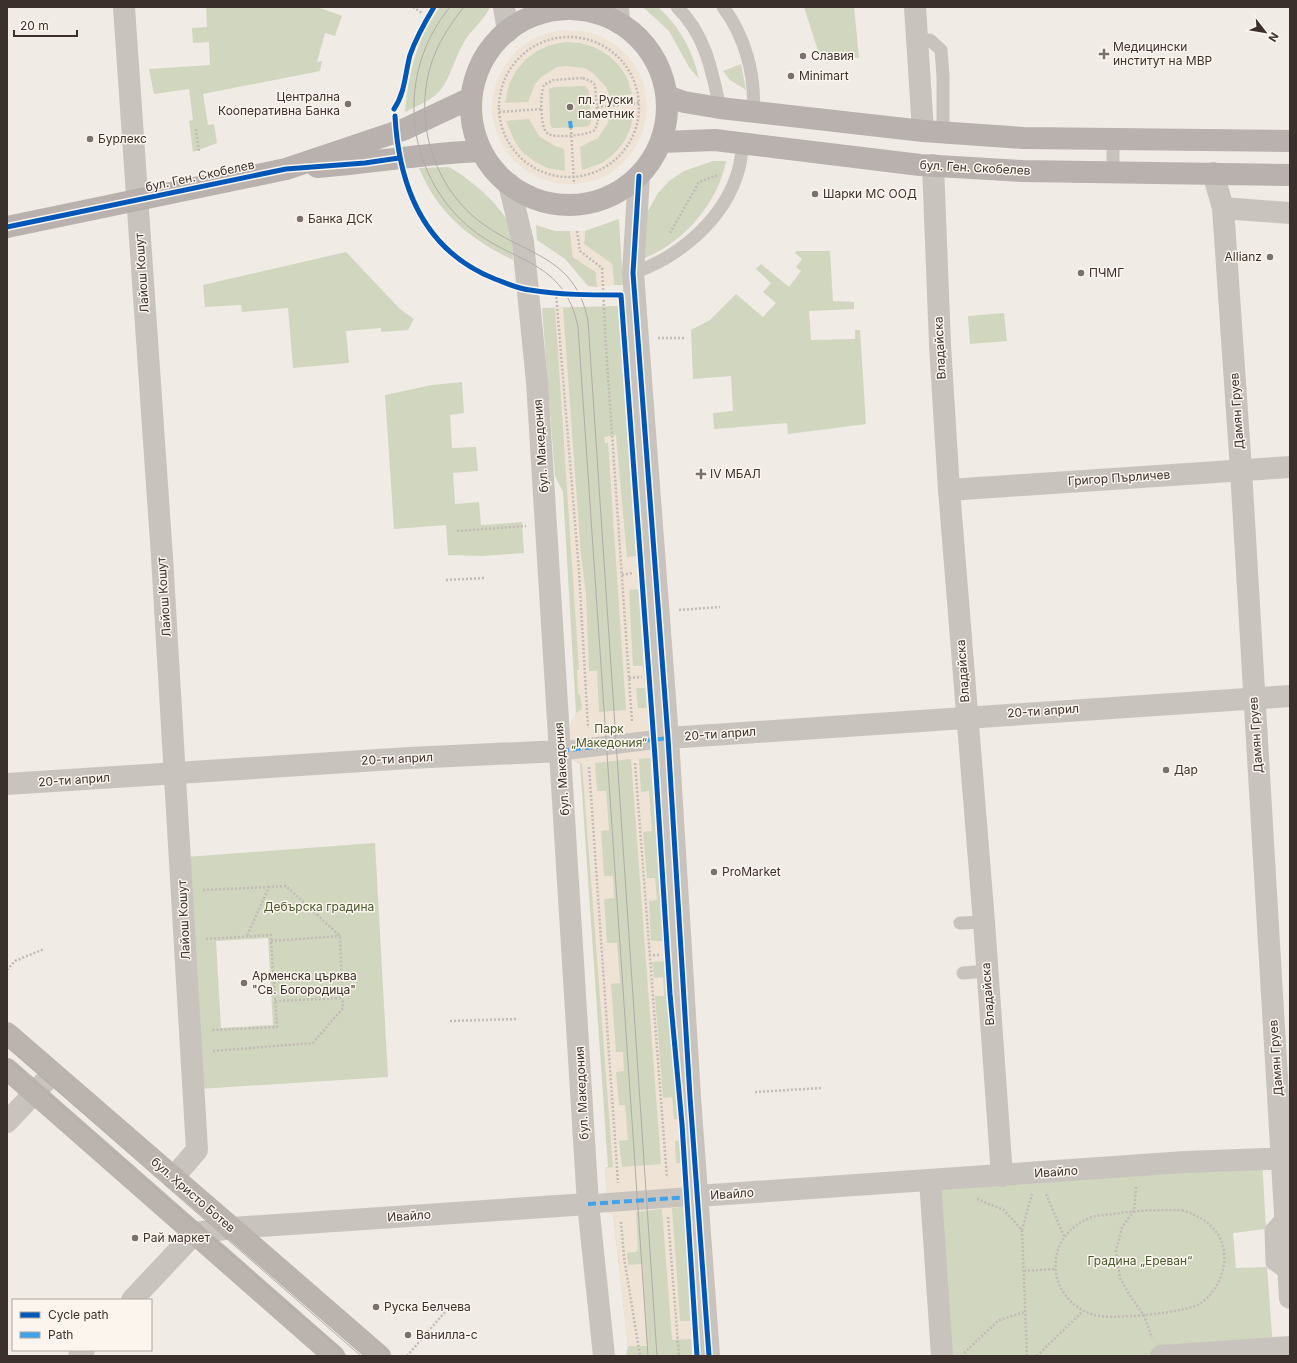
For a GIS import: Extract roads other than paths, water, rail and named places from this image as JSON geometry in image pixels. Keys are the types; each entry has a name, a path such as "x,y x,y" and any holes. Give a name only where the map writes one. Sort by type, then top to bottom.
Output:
{"main road":[{"path":"565,9 613,14 642,42 654,58 662,76 667,96 667,119 661,142 652,160 639,176 624,189 606,198 575,205 558,205 524,195 508,184 493,169 481,151 473,125 471,98 480,66 492,47 518,20 541,13 565,9"},
{"path":"667,96 684,102 720,108 933,132 1023,138 1290,142"},
{"name":"бул. Ген. Скобелев","path":"7,227 286,169 405,129 471,98"},
{"name":"бул. Ген. Скобелев","path":"661,142 715,140 933,166 1022,171 1290,175"},
{"name":"бул. Ген. Скобелев","path":"286,169 365,163 401,163 481,151"},
{"name":"бул. Христо Ботев","path":"7,1033 232,1228 374,1354"},
{"path":"7,1070 334,1356"}],"street":[{"name":"Лайош Кошут","path":"124,7 175,772 197,1150 173,1178"},
{"path":"504,7 518,20"},
{"path":"915,7 917,40 933,132"},
{"name":"Владайска","path":"933,166 939,337 949,490 966,716 984,922 1002,1176"},
{"name":"Дамян Груев","path":"1213,173 1222,208 1241,470 1254,698 1286,1158 1285,1214 1290,1298"},
{"path":"639,176 633,273 668,738 709,1356"},
{"name":"бул. Македония","path":"508,184 523,242 522,288 538,398 588,1204 604,1356"},
{"path":"1222,208 1290,213"},
{"name":"Григор Пърличев","path":"949,490 1290,467"},
{"name":"20-ти април","path":"7,784 409,758 561,751 668,738 966,716 1290,696"},
{"path":"7,1122 53,1073"},
{"name":"Ивайло","path":"195,1233 232,1228 1037,1174 1185,1162 1286,1158"},
{"path":"930,1180 942,1356"},
{"path":"133,1299 195,1233"},
{"path":"1161,1356 1290,1347"}],"lane":[{"path":"677,7 691,24 708,54 720,108"},
{"path":"723,7 736,30 745,52 754,97 753,112"},
{"path":"1113,139 1113,172"},
{"path":"633,273 666,259 697,235 720,207 740,167 743,143"},
{"path":"960,924 984,922"},
{"path":"963,973 987,971"}],"tram line":[{"path":"450,7 432,33 421,61 415,91 414,121 420,151 431,179 447,204 469,227 486,239 535,265 549,275 561,288 571,305 578,327 648,1356"},
{"path":"464,7 451,24 440,43 434,56 428,78 425,100 426,123 430,146 437,167 448,187 462,205 479,221 496,233 546,259 560,269 572,282 581,299 588,321 657,1356"},
{"path":"7,1047 361,1356"},
{"path":"7,1058 347,1356"}],"place":[{"name":"Медицински институт на МВР","path":"1104,54"},
{"name":"Славия","path":"803,56"},
{"name":"Minimart","path":"791,76"},
{"name":"Централна Кооперативна Банка","path":"348,104"},
{"name":"пл. Руски паметник","path":"570,107"},
{"name":"Бурлекс","path":"90,139"},
{"name":"Шарки МС ООД","path":"815,194"},
{"name":"Банка ДСК","path":"300,219"},
{"name":"Allianz","path":"1270,257"},
{"name":"ПЧМГ","path":"1081,273"},
{"name":"IV МБАЛ","path":"701,474"},
{"name":"Дар","path":"1166,770"},
{"name":"ProMarket","path":"714,872"},
{"name":"Арменска църква \"Св. Богородица\"","path":"244,983"},
{"name":"Рай маркет","path":"135,1238"},
{"name":"Руска Белчева","path":"376,1307"},
{"name":"Ванилла-с","path":"408,1335"}],"park label":[{"name":"Парк „Македония“","path":"609,736"},
{"name":"Дебърска градина","path":"319,907"},
{"name":"Градина „Ереван“","path":"1140,1261"}]}
